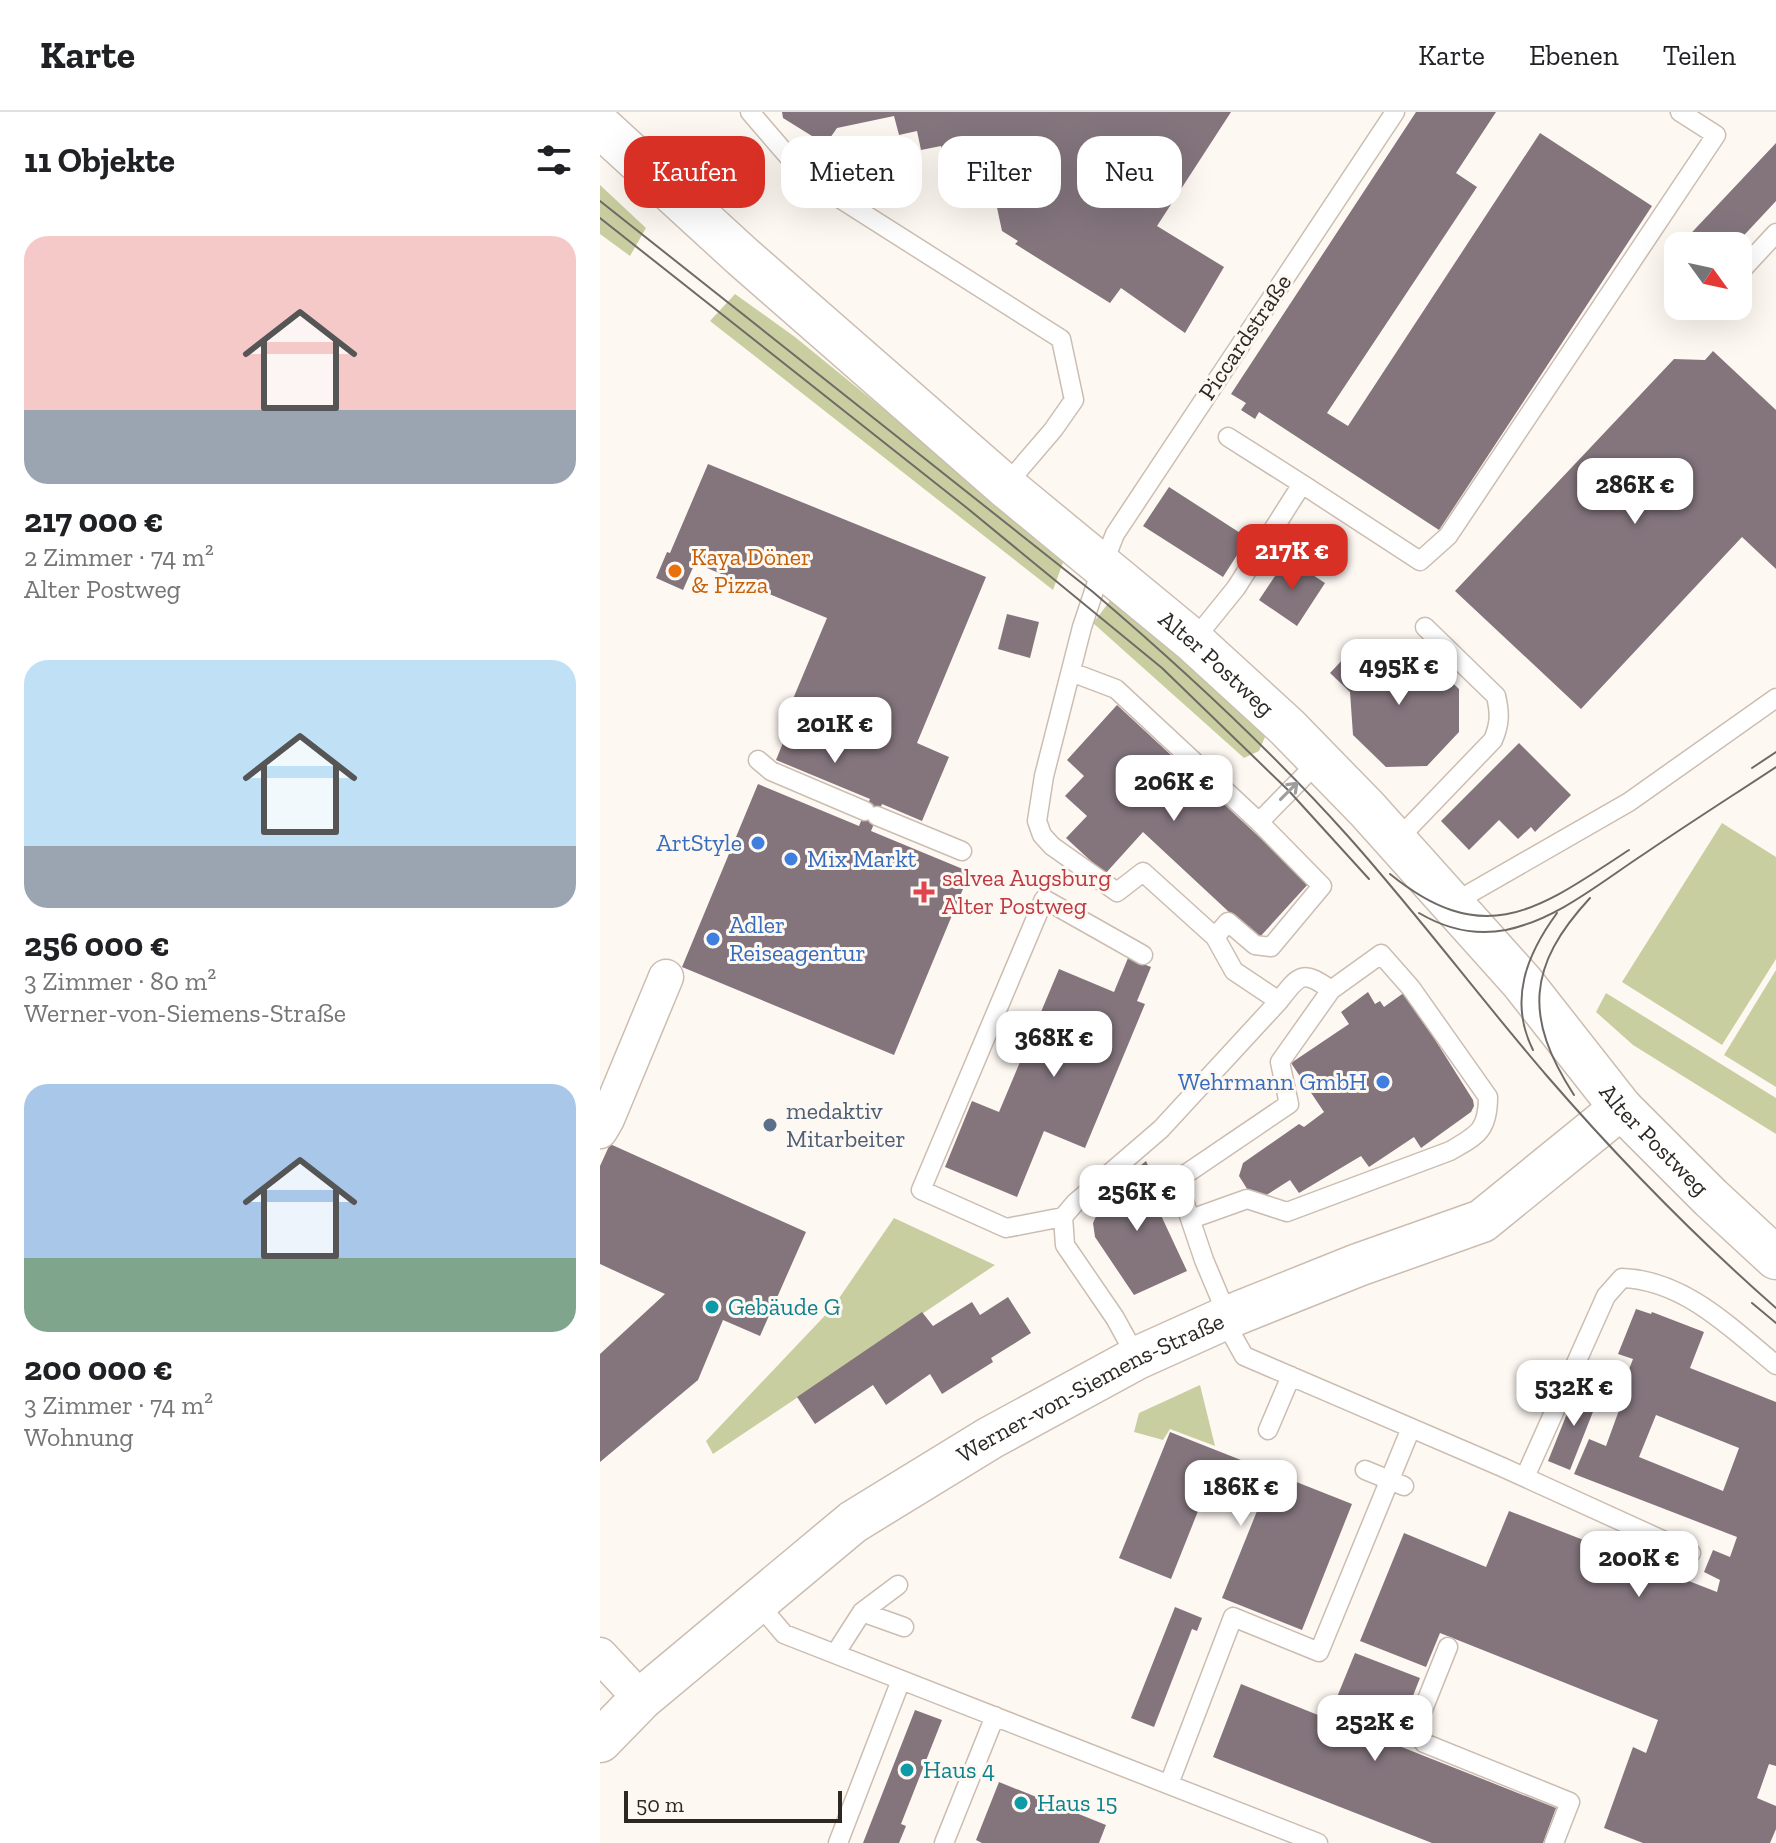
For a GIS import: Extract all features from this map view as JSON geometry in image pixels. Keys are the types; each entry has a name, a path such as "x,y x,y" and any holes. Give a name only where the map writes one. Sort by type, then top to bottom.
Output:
{"street":[{"name":"Alter Postweg","path":"600,126 743,257 1005,486 1193,641 1320,760 1522,982 1621,1108 1776,1258"},
{"path":"600,1131 626,1102 658,1025 666,977"},
{"name":"Werner-von-Siemens-Straße","path":"601,1736 756,1601 853,1522 990,1438 1137,1358 1358,1265 1482,1221 1621,1108"},
{"path":"600,1655 641,1699"}],"lane":[{"path":"750,112 806,177 1061,339 1074,400 1005,486"},
{"name":"Piccardstraße","path":"1215,937 1143,872 1117,892 1064,856 1042,835 1037,821 1044,776 1082,627 1115,534 1395,112"},
{"path":"1228,437 1420,561 1448,536 1716,135 1680,112"},
{"path":"1752,259 1776,233"},
{"path":"1193,641 1236,588 1302,484"},
{"path":"1396,841 1493,740 1500,726 1496,696 1425,627"},
{"path":"1071,672 1116,689 1259,822 1322,886 1271,947 1255,945 1228,922 1215,937 1234,971 1279,1001"},
{"path":"1453,903 1629,802 1776,698"},
{"path":"758,760 771,771 962,851"},
{"path":"1259,822 1320,760"},
{"path":"1143,955 1044,899 921,1190 1006,1228 1063,1217 1161,1129 1296,979 1306,976 1315,978 1331,990"},
{"path":"1191,1219 1247,1199 1287,1212 1450,1151 1473,1138 1488,1119 1488,1097 1411,988 1381,954 1331,990 1280,1062 1289,1104 1177,1180 1226,1319 1244,1356 1471,1446 1525,1477 1691,1553"},
{"path":"1063,1217 1065,1245 1115,1318 1137,1358"},
{"path":"1525,1477 1606,1296 1622,1278 1643,1279 1704,1305 1776,1365"},
{"path":"1268,1430 1291,1376"},
{"path":"1169,1784 1233,1617 1319,1652 1397,1483 1405,1421"},
{"path":"1365,1470 1397,1483"},
{"path":"835,1654 862,1612 898,1585"},
{"path":"756,1601 784,1634 1318,1843"},
{"path":"862,1612 904,1627"},
{"path":"1448,1647 1416,1727 1424,1743 1570,1802 1554,1843"},
{"path":"838,1843 901,1680"},
{"path":"944,1843 995,1716"}],"green space":[{"path":"600,185 646,228 630,256 600,234"},
{"path":"735,294 795,337 1065,557 1053,590 710,321"},
{"path":"1113,597 1267,732 1259,751 1244,758 1093,623"},
{"path":"1722,823 1776,857 1776,959 1722,1045 1622,982"},
{"path":"1776,970 1776,1087 1724,1055"},
{"path":"1606,993 1776,1098 1776,1134 1633,1045 1596,1012"},
{"path":"894,1218 995,1265 713,1454 706,1441 833,1307"},
{"path":"1200,1385 1215,1446 1170,1429 1163,1440 1134,1432 1139,1413"}],"building":[{"path":"782,112 1231,112 1182,187 1182,136 1077,136 1077,208 1169,208 1157,226 1224,267 1185,333 1121,288 1110,303 1015,244 1018,241 1002,231 997,208 1061,208 1061,136 938,136 938,147 922,150 922,136 918,136 917,131 899,135 894,116 837,128 831,136 812,136 783,118"},
{"path":"1416,112 1496,112 1456,173 1477,187 1327,413 1348,426 1540,133 1652,206 1439,530 1259,412 1255,419 1241,410 1246,403 1231,394"},
{"path":"1776,143 1776,201 1747,232 1692,232"},
{"path":"1713,351 1776,410 1776,569 1742,537 1581,709 1455,591 1674,359 1705,360"},
{"path":"708,464 986,577 917,743 949,757 922,821 882,804 871,831 970,872 894,1055 682,967 758,784 859,826 870,799 776,760 789,728 782,725 827,618 695,563 683,590 656,578"},
{"path":"1169,487 1248,538 1223,577 1143,526"},
{"path":"1287,558 1325,583 1297,626 1259,600"},
{"path":"1007,614 1039,622 1030,658 998,649"},
{"path":"1361,640 1380,659 1426,658 1459,689 1459,732 1427,766 1386,767 1353,735 1350,692 1330,673"},
{"path":"1117,705 1309,883 1258,939 1143,832 1105,874 1066,838 1087,816 1065,796 1084,776 1067,760"},
{"path":"1519,743 1571,795 1535,832 1531,827 1518,839 1499,820 1469,850 1441,821"},
{"path":"1128,958 1151,967 1137,1001 1145,1004 1085,1148 1044,1131 1017,1197 945,1167 972,1101 999,1112 1059,969 1114,992"},
{"name":"Wehrmann GmbH","path":"1368,992 1375,1004 1380,1001 1384,1007 1405,992 1473,1100 1471,1112 1421,1148 1414,1137 1369,1167 1361,1156 1299,1193 1290,1180 1265,1196 1249,1192 1239,1176 1243,1163 1299,1124 1304,1127 1324,1112 1291,1063 1349,1024 1341,1012"},
{"name":"Gebäude G","path":"610,1144 806,1232 760,1336 723,1320 698,1380 600,1462 600,1354 665,1294 600,1264 600,1166"},
{"path":"1146,1161 1159,1190 1151,1194 1187,1271 1134,1295 1095,1237 1093,1223 1106,1194"},
{"path":"1008,1297 1031,1333 991,1358 993,1362 942,1394 930,1374 886,1405 873,1385 815,1424 797,1397 922,1312 933,1326 972,1302 980,1315"},
{"path":"1636,1309 1652,1312 1704,1332 1690,1368 1776,1402 1776,1766 1769,1764 1757,1798 1776,1806 1776,1829 1770,1843 1643,1843 1604,1828 1633,1747 1646,1753 1658,1720 1440,1633 1426,1667 1360,1641 1404,1533 1486,1567 1509,1511 1717,1592 1720,1580 1704,1572 1713,1550 1730,1557 1737,1537 1574,1474 1589,1439 1606,1446 1622,1402 1617,1400 1633,1359 1618,1354","holes":["1656,1415 1739,1448 1723,1491 1639,1457"]},
{"path":"1578,1386 1600,1394 1570,1470 1548,1461"},
{"path":"1170,1432 1352,1504 1302,1630 1222,1598 1259,1506 1208,1486 1171,1579 1119,1558"},
{"path":"1175,1607 1202,1618 1197,1631 1192,1629 1154,1727 1131,1718"},
{"path":"1355,1653 1420,1678 1394,1744 1556,1808 1543,1843 1432,1843 1213,1757 1241,1684 1328,1719"},
{"name":"Haus 4","path":"915,1710 942,1720 901,1824 906,1826 899,1843 863,1843"},
{"name":"Haus 15","path":"999,1782 1106,1825 1099,1843 982,1843 976,1840"}],"tram line":[{"path":"600,201 1093,592 1224,709 1346,834 1601,1137 1686,1225 1776,1308"},
{"path":"600,218 967,508 1162,668 1289,791 1369,879"},
{"path":"1752,768 1776,752"},
{"path":"1419,913 1450,927 1472,931 1506,930 1525,925 1561,909 1776,767"},
{"path":"1390,874 1424,898 1455,911 1484,916 1512,913 1540,904 1629,850"},
{"path":"1574,1095 1547,1041 1540,1017 1540,993 1544,970 1554,947 1590,898"},
{"path":"1533,1050 1522,1013 1524,978 1537,945 1557,913"},
{"path":"1752,1303 1776,1323"}],"place":[{"name":"Kaya Döner & Pizza","path":"675,571"},
{"name":"ArtStyle","path":"758,843"},
{"name":"Mix Markt","path":"791,859"},
{"name":"salvea Augsburg Alter Postweg","path":"924,892"},
{"name":"Adler Reiseagentur","path":"713,939"},
{"name":"Wehrmann GmbH","path":"1383,1082"},
{"name":"medaktiv Mitarbeiter","path":"770,1125"},
{"name":"Gebäude G","path":"712,1307"},
{"name":"Haus 4","path":"907,1770"},
{"name":"Haus 15","path":"1021,1803"}]}
